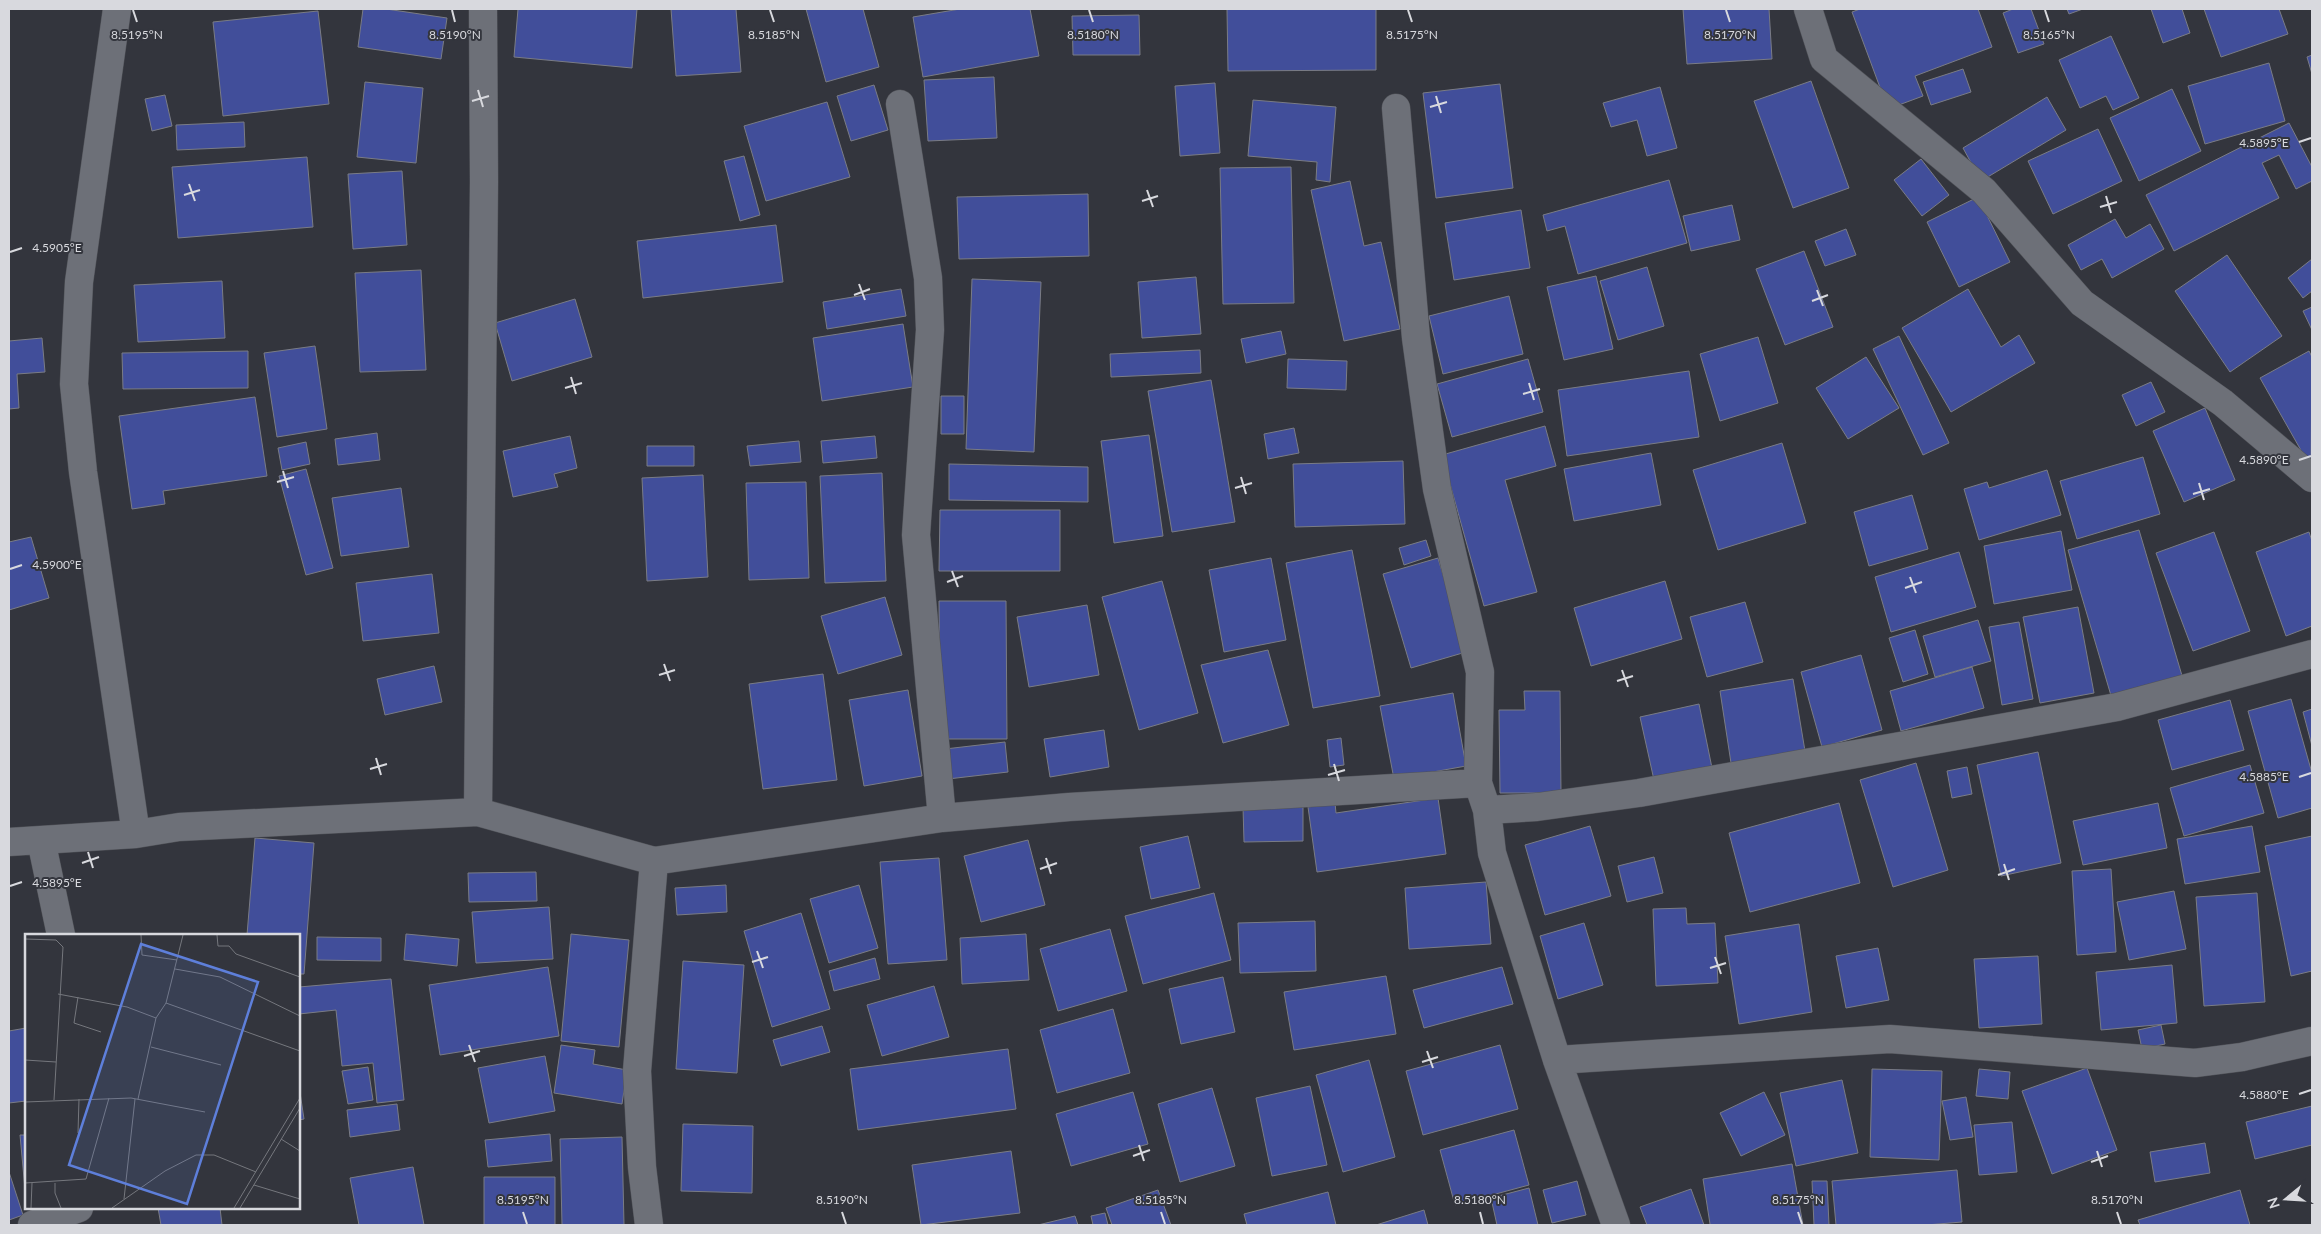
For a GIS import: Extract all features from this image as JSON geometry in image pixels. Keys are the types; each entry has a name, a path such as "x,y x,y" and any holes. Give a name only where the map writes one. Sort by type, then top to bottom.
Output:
{"street":[{"path":"117,9 79,282 74,384 84,472 136,834"},
{"path":"478,812 484,182 483,9"},
{"path":"1808,9 1824,59 1984,191 2082,303 2223,403 2312,478"},
{"path":"900,104 928,278 930,330 916,535 942,818"},
{"path":"1396,108 1416,338 1437,489 1480,672 1478,783 1486,810 1492,853 1557,1060 1616,1225"},
{"path":"1486,810 1537,807 1639,793 2117,707 2312,654"},
{"path":"9,842 136,834 179,827 478,812 654,861 942,818 1069,807 1478,783"},
{"path":"40,840 61,934"},
{"path":"649,1225 642,1167 637,1071 654,861"},
{"path":"1557,1060 1890,1039 2195,1063 2242,1058 2312,1041"},
{"path":"32,1225 76,1209"}],"building":[{"path":"363,9 386,9 447,18 441,59 358,47"},
{"path":"518,9 637,9 632,68 514,57"},
{"path":"671,9 736,9 741,72 676,76"},
{"path":"806,9 863,9 879,67 826,82"},
{"path":"960,9 1030,9 1039,56 923,77 913,17"},
{"path":"1227,9 1376,9 1376,70 1228,71"},
{"path":"1683,9 1769,9 1772,59 1687,64"},
{"path":"1860,9 1978,9 1992,47 1915,76 1923,96 1888,109 1852,12"},
{"path":"2013,9 2031,9 2044,44 2018,53 2003,13"},
{"path":"2067,9 2083,9 2069,14"},
{"path":"2151,9 2182,9 2190,33 2163,43"},
{"path":"2204,9 2279,9 2288,34 2221,57"},
{"path":"318,11 329,104 223,116 213,22"},
{"path":"1139,15 1140,55 1073,55 1072,16"},
{"path":"2111,36 2139,98 2113,110 2106,96 2080,108 2059,60"},
{"path":"2312,55 2312,74 2307,57"},
{"path":"2269,63 2285,121 2205,144 2188,86"},
{"path":"1963,69 1971,92 1931,105 1923,82"},
{"path":"994,77 997,138 928,141 924,80"},
{"path":"1811,81 1849,188 1793,208 1754,101"},
{"path":"365,82 423,88 416,163 357,157"},
{"path":"1215,83 1220,153 1180,156 1175,86"},
{"path":"1500,84 1513,188 1436,198 1423,93"},
{"path":"874,85 888,130 851,141 837,96"},
{"path":"1660,87 1677,148 1647,156 1637,120 1611,127 1603,103"},
{"path":"2172,89 2201,151 2139,181 2110,118"},
{"path":"165,95 172,126 152,131 145,99"},
{"path":"2047,97 2066,130 1981,181 1963,148"},
{"path":"1253,100 1336,107 1330,182 1316,180 1317,162 1248,156"},
{"path":"827,102 850,177 766,201 744,126"},
{"path":"244,122 245,147 177,150 176,125"},
{"path":"2289,123 2312,167 2312,181 2296,189 2279,155 2262,163 2279,198 2174,251 2146,195"},
{"path":"2098,129 2122,181 2053,214 2028,161"},
{"path":"744,156 760,215 740,221 724,161"},
{"path":"307,157 313,227 178,238 172,167"},
{"path":"1921,159 1949,195 1922,216 1894,180"},
{"path":"1291,167 1294,303 1223,304 1220,168"},
{"path":"402,171 407,245 353,249 348,174"},
{"path":"1669,180 1687,243 1578,274 1565,226 1547,231 1543,215"},
{"path":"1350,181 1364,246 1381,242 1400,329 1344,341 1311,190"},
{"path":"1088,194 1089,256 959,259 957,197"},
{"path":"1978,197 2010,262 1959,287 1927,222"},
{"path":"1732,205 1740,240 1691,251 1683,216"},
{"path":"1521,210 1530,268 1454,280 1445,223"},
{"path":"2115,219 2126,238 2150,224 2164,249 2112,278 2102,259 2081,270 2068,245"},
{"path":"776,225 783,282 643,298 637,241"},
{"path":"1846,229 1856,255 1825,266 1815,241"},
{"path":"1804,251 1833,327 1785,345 1756,269"},
{"path":"2227,255 2282,336 2230,372 2175,291"},
{"path":"2312,259 2312,291 2303,298 2288,278"},
{"path":"1647,267 1664,326 1618,340 1600,281"},
{"path":"421,270 426,370 360,372 355,273"},
{"path":"1596,276 1613,349 1564,360 1547,287"},
{"path":"1196,277 1201,334 1142,338 1138,282"},
{"path":"972,279 1041,282 1034,452 966,449"},
{"path":"222,281 225,338 138,342 134,285"},
{"path":"901,289 906,316 827,329 823,302"},
{"path":"1968,289 2001,347 2019,335 2035,363 1951,412 1902,328"},
{"path":"1509,296 1523,354 1443,374 1429,316"},
{"path":"575,299 592,357 512,381 495,323"},
{"path":"2312,307 2312,330 2303,311"},
{"path":"903,324 913,387 822,401 813,338"},
{"path":"1281,331 1286,354 1246,363 1241,339"},
{"path":"1899,336 1949,443 1923,455 1873,349"},
{"path":"1758,337 1778,403 1720,421 1700,354"},
{"path":"42,338 45,372 17,374 19,408 9,409 9,341"},
{"path":"315,346 327,429 277,437 264,353"},
{"path":"1200,350 1201,373 1111,377 1110,354"},
{"path":"248,351 248,388 123,389 122,353"},
{"path":"2309,351 2312,357 2311,468 2260,378"},
{"path":"1866,357 1899,408 1848,439 1816,388"},
{"path":"1288,359 1347,361 1346,390 1287,388"},
{"path":"1528,359 1543,412 1452,437 1437,384"},
{"path":"1689,371 1699,437 1567,456 1558,390"},
{"path":"1211,380 1235,522 1172,532 1148,391"},
{"path":"2151,382 2165,412 2136,426 2122,395"},
{"path":"941,396 964,396 964,434 941,434"},
{"path":"255,397 267,476 163,491 165,504 132,509 119,416"},
{"path":"2205,408 2235,480 2184,502 2153,431"},
{"path":"1545,426 1556,466 1505,480 1537,592 1484,606 1442,455"},
{"path":"1294,428 1299,453 1268,459 1264,434"},
{"path":"377,433 380,460 338,465 335,439"},
{"path":"1149,435 1163,536 1114,543 1101,441"},
{"path":"570,436 577,468 554,474 558,487 513,497 503,451"},
{"path":"875,436 877,458 823,463 821,441"},
{"path":"799,441 801,462 750,466 747,446"},
{"path":"306,442 310,464 282,470 278,448"},
{"path":"1782,443 1806,523 1718,550 1693,470"},
{"path":"647,446 694,446 694,466 647,466"},
{"path":"1651,453 1661,505 1574,521 1564,469"},
{"path":"2143,457 2160,514 2077,539 2060,481"},
{"path":"1403,461 1405,524 1295,527 1293,464"},
{"path":"949,464 1088,467 1088,502 949,500"},
{"path":"306,469 333,568 306,575 279,476"},
{"path":"2047,470 2061,515 1979,540 1964,489 1987,482 1989,488"},
{"path":"882,473 886,581 825,583 820,476"},
{"path":"703,475 708,577 647,581 642,478"},
{"path":"806,482 809,578 749,580 746,483"},
{"path":"401,488 409,547 341,556 332,498"},
{"path":"1912,495 1928,549 1869,566 1854,512"},
{"path":"940,510 1060,510 1060,571 939,571"},
{"path":"2139,530 2183,679 2112,699 2068,550"},
{"path":"2061,531 2072,590 1994,604 1984,546"},
{"path":"2214,532 2250,631 2193,651 2156,553"},
{"path":"2309,532 2312,541 2312,626 2286,636 2256,552"},
{"path":"31,537 49,598 9,610 9,542"},
{"path":"1426,540 1431,556 1404,565 1399,548"},
{"path":"1352,550 1380,696 1313,708 1286,563"},
{"path":"1959,552 1976,607 1891,632 1875,577"},
{"path":"1271,558 1286,640 1224,652 1209,570"},
{"path":"1438,558 1466,652 1411,668 1383,574"},
{"path":"432,574 439,633 363,641 356,583"},
{"path":"1162,581 1198,713 1139,730 1102,597"},
{"path":"1665,581 1682,639 1591,666 1574,608"},
{"path":"885,597 902,655 838,674 821,616"},
{"path":"939,601 1006,601 1007,739 940,739"},
{"path":"1745,602 1763,662 1707,677 1690,617"},
{"path":"1087,605 1099,675 1029,687 1017,617"},
{"path":"2078,607 2094,693 2040,703 2023,617"},
{"path":"1978,620 1991,661 1935,677 1923,636"},
{"path":"2019,622 2033,699 2002,705 1989,627"},
{"path":"1915,630 1928,674 1903,682 1889,638"},
{"path":"1268,650 1289,725 1223,743 1201,665"},
{"path":"1861,655 1882,730 1822,747 1801,672"},
{"path":"434,666 442,702 385,715 377,679"},
{"path":"1972,667 1984,708 1901,731 1890,691"},
{"path":"823,674 837,780 763,789 749,684"},
{"path":"1793,679 1805,751 1731,763 1720,691"},
{"path":"908,690 922,776 864,786 849,700"},
{"path":"1524,691 1560,691 1561,793 1500,793 1499,710 1525,710"},
{"path":"1453,693 1466,766 1394,779 1380,706"},
{"path":"2291,699 2312,773 2312,808 2278,818 2248,711"},
{"path":"2230,700 2244,750 2172,770 2158,720"},
{"path":"1699,704 1712,768 1654,780 1640,717"},
{"path":"2312,709 2312,746 2303,712"},
{"path":"1104,730 1109,767 1050,777 1044,739"},
{"path":"1341,738 1344,765 1330,767 1327,740"},
{"path":"1005,742 1008,772 948,779 945,749"},
{"path":"2038,752 2061,863 2001,876 1977,765"},
{"path":"1916,763 1948,870 1893,887 1860,780"},
{"path":"2250,765 2264,813 2184,836 2170,788"},
{"path":"1967,767 1972,794 1952,798 1947,771"},
{"path":"1438,798 1446,854 1317,872 1308,807 1335,803 1336,813"},
{"path":"1839,803 1860,883 1750,912 1729,833"},
{"path":"2158,803 2167,848 2083,865 2073,821"},
{"path":"1303,806 1303,841 1244,842 1243,807"},
{"path":"1590,826 1611,896 1545,915 1525,845"},
{"path":"2252,826 2260,872 2185,884 2177,839"},
{"path":"1188,836 1200,888 1151,899 1140,847"},
{"path":"2312,836 2312,971 2291,976 2265,846"},
{"path":"255,838 314,843 304,974 300,974 300,934 247,934"},
{"path":"1028,840 1045,905 981,922 964,856"},
{"path":"1654,857 1663,893 1627,902 1618,866"},
{"path":"939,858 947,960 888,964 880,862"},
{"path":"2111,869 2116,952 2077,955 2072,871"},
{"path":"536,872 537,901 469,902 468,873"},
{"path":"1486,882 1491,944 1409,949 1405,888"},
{"path":"726,885 727,912 677,915 675,888"},
{"path":"859,885 878,948 829,963 810,899"},
{"path":"2174,891 2186,949 2129,960 2117,902"},
{"path":"1214,893 1231,960 1143,984 1125,916"},
{"path":"2257,893 2265,1002 2204,1006 2196,897"},
{"path":"549,907 553,959 476,963 472,912"},
{"path":"1686,908 1687,924 1715,923 1718,983 1656,986 1653,909"},
{"path":"801,913 830,1009 772,1027 744,931"},
{"path":"1315,921 1316,971 1240,973 1238,923"},
{"path":"1584,923 1603,985 1558,999 1540,936"},
{"path":"1799,924 1812,1012 1739,1024 1725,936"},
{"path":"1110,929 1127,991 1058,1011 1040,949"},
{"path":"406,934 459,939 457,966 404,960"},
{"path":"571,934 629,940 619,1047 561,1041"},
{"path":"1026,934 1029,980 962,984 960,938"},
{"path":"317,937 381,938 381,961 317,960"},
{"path":"1878,948 1889,1000 1846,1008 1836,956"},
{"path":"2038,956 2042,1024 1979,1028 1974,959"},
{"path":"875,958 880,979 834,991 829,971"},
{"path":"683,961 744,965 737,1073 676,1069"},
{"path":"2172,965 2177,1023 2101,1030 2096,972"},
{"path":"548,967 559,1036 440,1055 429,985"},
{"path":"1502,967 1513,1004 1424,1028 1413,990"},
{"path":"1386,976 1396,1034 1294,1050 1284,992"},
{"path":"1223,977 1235,1032 1181,1044 1169,989"},
{"path":"391,979 404,1100 377,1103 373,1063 342,1066 336,1010 300,1014 300,987"},
{"path":"934,986 949,1037 882,1056 867,1005"},
{"path":"1113,1009 1130,1073 1057,1093 1040,1030"},
{"path":"2161,1025 2165,1044 2142,1049 2138,1030"},
{"path":"822,1026 830,1052 781,1066 773,1040"},
{"path":"25,1028 25,1101 9,1103 9,1031"},
{"path":"561,1045 595,1050 593,1064 627,1070 622,1104 554,1093"},
{"path":"1500,1045 1518,1109 1423,1135 1406,1071"},
{"path":"1008,1049 1016,1109 858,1130 850,1069"},
{"path":"545,1056 555,1111 489,1123 478,1068"},
{"path":"1369,1060 1395,1157 1343,1172 1316,1075"},
{"path":"368,1067 373,1100 348,1104 342,1071"},
{"path":"2087,1068 2117,1150 2052,1174 2022,1091"},
{"path":"1872,1069 1942,1071 1939,1160 1870,1157"},
{"path":"1979,1069 2010,1072 2008,1099 1976,1096"},
{"path":"1842,1080 1858,1153 1796,1166 1780,1093"},
{"path":"1310,1086 1327,1165 1272,1176 1256,1098"},
{"path":"1212,1088 1235,1166 1180,1182 1158,1104"},
{"path":"1133,1092 1148,1144 1071,1166 1056,1114"},
{"path":"1764,1092 1785,1135 1741,1156 1720,1113"},
{"path":"300,1093 304,1119 300,1120"},
{"path":"1966,1097 1973,1137 1950,1140 1942,1101"},
{"path":"397,1104 400,1130 350,1137 347,1110"},
{"path":"2312,1106 2312,1145 2255,1159 2246,1122"},
{"path":"2012,1122 2017,1172 1979,1175 1974,1125"},
{"path":"683,1124 753,1126 752,1193 681,1191"},
{"path":"1514,1130 1529,1185 1455,1205 1440,1150"},
{"path":"550,1134 552,1161 488,1167 485,1140"},
{"path":"20,1135 25,1135 25,1189"},
{"path":"622,1137 624,1225 562,1225 560,1139"},
{"path":"2205,1143 2210,1173 2155,1182 2150,1152"},
{"path":"1011,1151 1020,1213 921,1225 912,1165"},
{"path":"1792,1164 1803,1225 1709,1225 1703,1179"},
{"path":"413,1167 424,1225 359,1225 350,1178"},
{"path":"1957,1170 1962,1222 1926,1225 1836,1225 1832,1181"},
{"path":"9,1172 23,1215 9,1220"},
{"path":"484,1177 555,1177 555,1225 484,1225"},
{"path":"1577,1181 1586,1215 1552,1223 1543,1190"},
{"path":"1812,1181 1827,1181 1829,1225 1814,1225"},
{"path":"1529,1188 1538,1225 1497,1225 1491,1198"},
{"path":"1691,1189 1704,1225 1647,1225 1640,1207"},
{"path":"1158,1190 1171,1225 1112,1225 1106,1208"},
{"path":"2240,1190 2250,1225 2140,1225 2138,1220"},
{"path":"1328,1192 1336,1225 1247,1225 1244,1214"},
{"path":"158,1209 220,1209 222,1225 161,1225"},
{"path":"1424,1210 1428,1225 1376,1225"},
{"path":"1105,1213 1108,1225 1093,1225 1091,1216"},
{"path":"1075,1216 1078,1225 1038,1225"}]}
